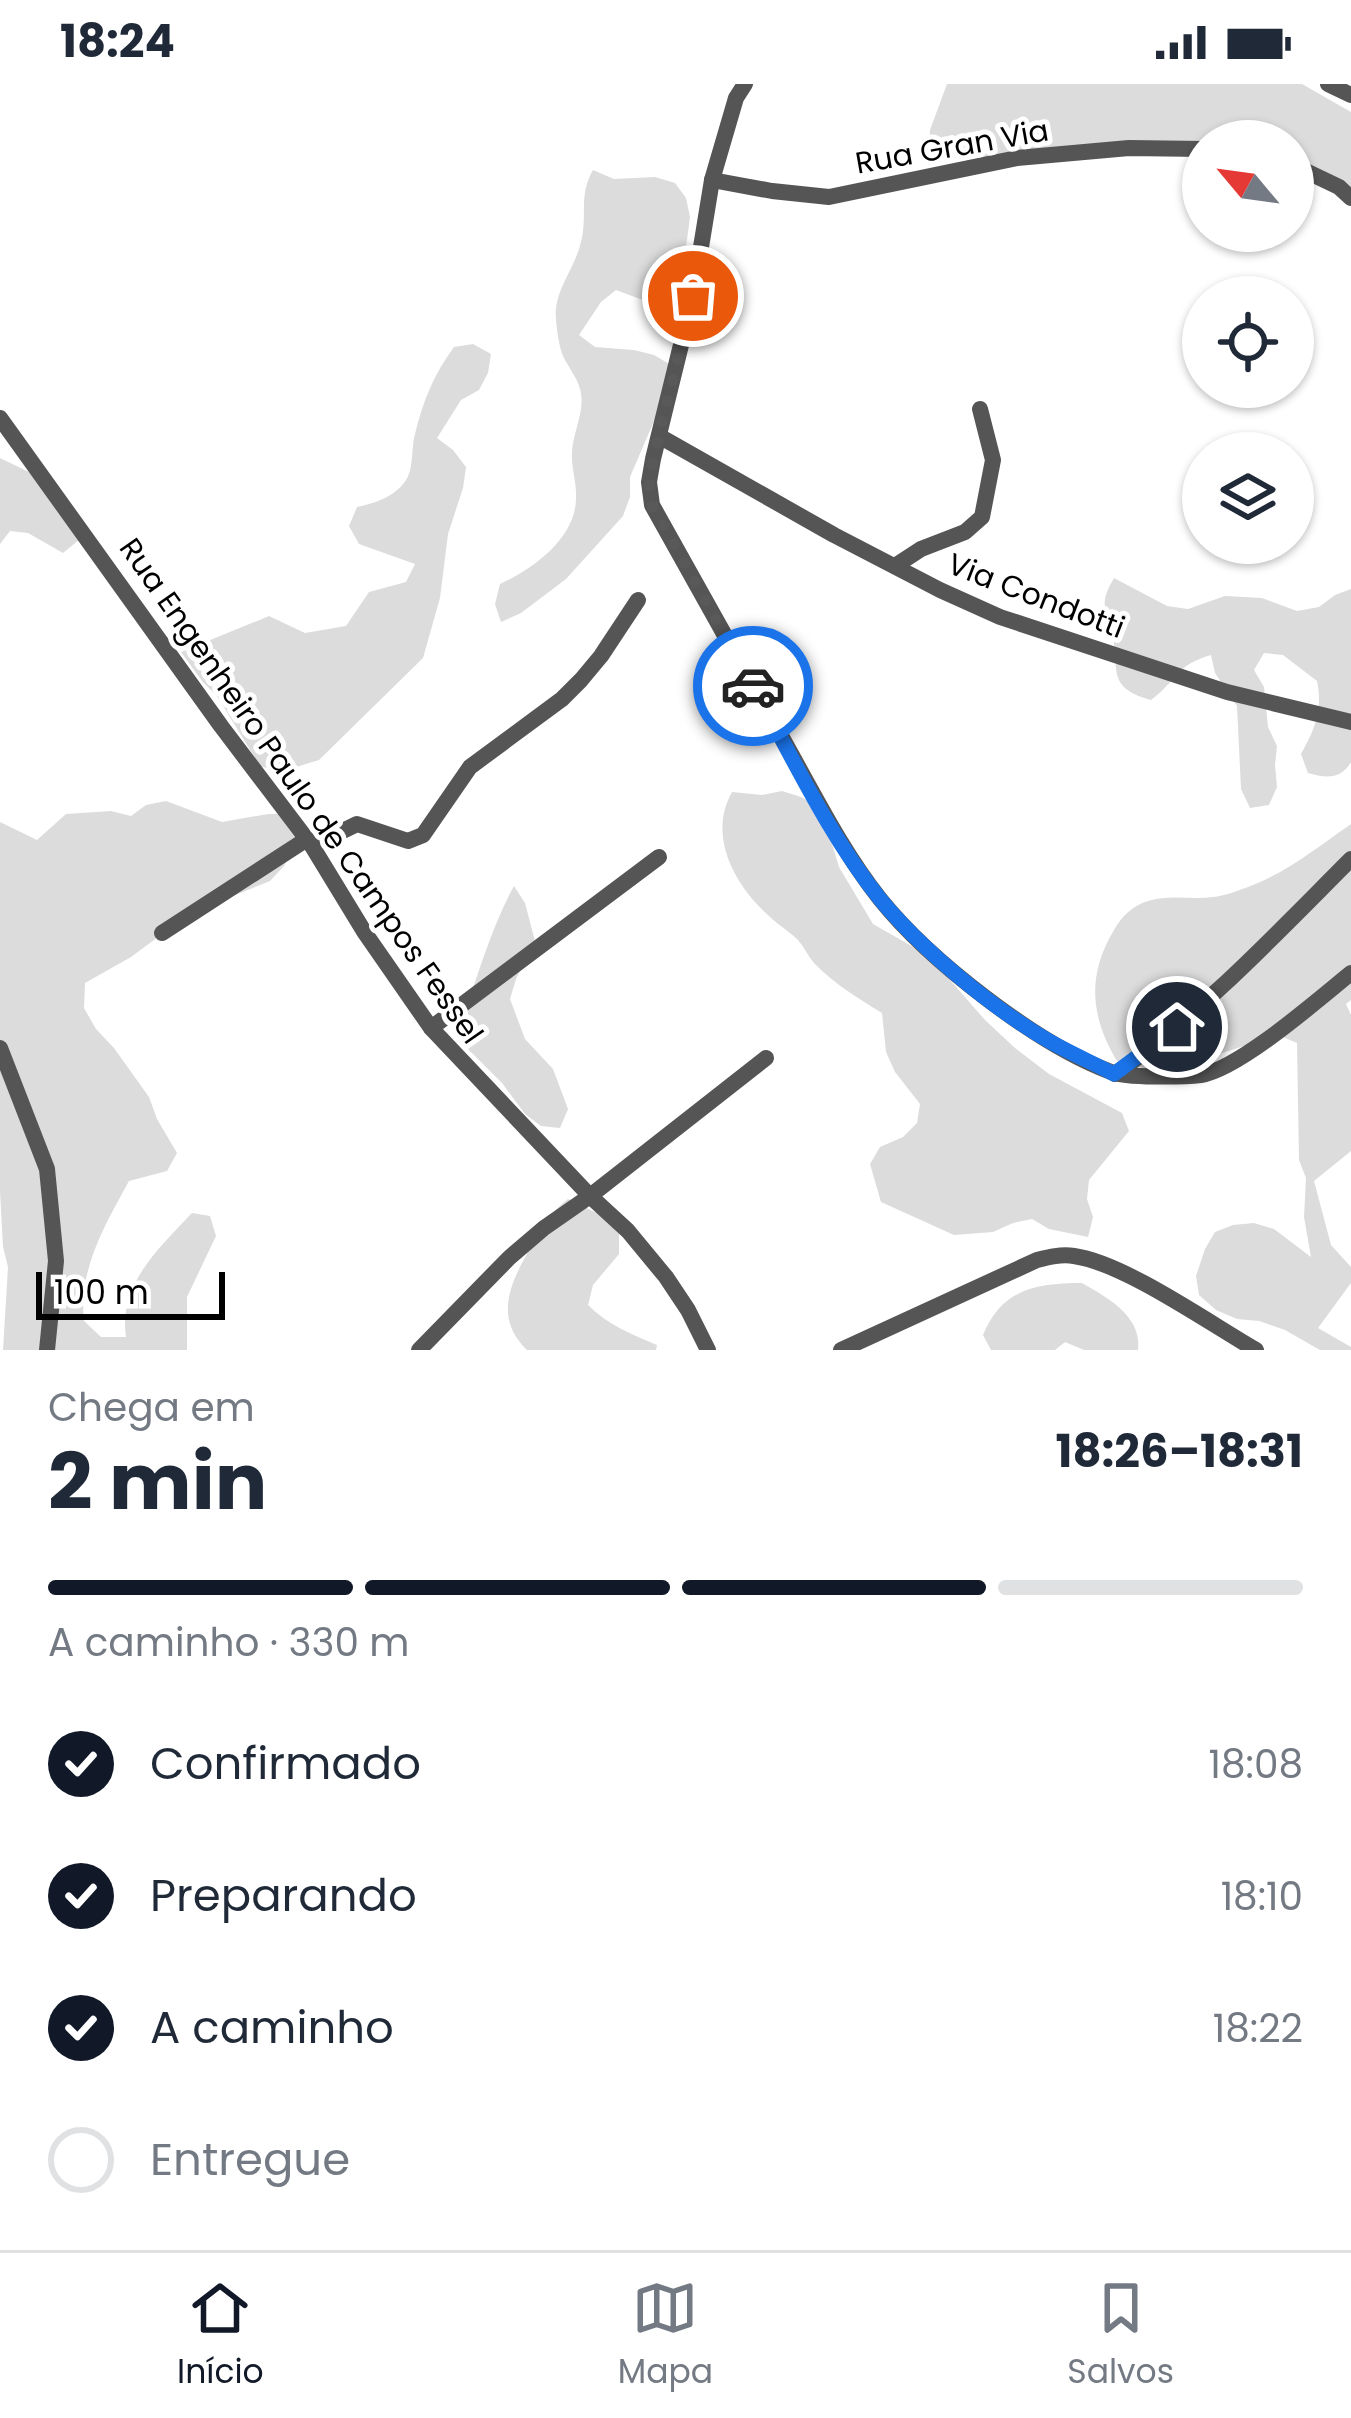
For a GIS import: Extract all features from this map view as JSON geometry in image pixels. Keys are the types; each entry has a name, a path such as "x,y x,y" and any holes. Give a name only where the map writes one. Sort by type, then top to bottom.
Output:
{"street":[{"path":"745,84 736,98 712,180 693,296 649,482 652,505 826,818 880,898 988,999 1048,1040 1114,1074 1201,1075 1218,1069 1278,1031 1351,974"},
{"path":"1328,84 1351,95"},
{"name":"Rua Gran Via","path":"712,180 829,197 1017,158 1182,148"},
{"path":"1314,175 1351,198"},
{"path":"895,566 921,549 965,532 982,517 993,460 980,409"},
{"name":"Rua Engenheiro Paulo de Campos Fessel","path":"0,418 310,843 364,933 430,1028 628,1231 666,1277 708,1350"},
{"name":"Via Condotti","path":"659,436 834,535 1000,617 1227,692 1351,722"},
{"path":"162,933 310,843 357,824 408,841 423,835 470,767 581,680 638,600"},
{"path":"430,1028 659,857"},
{"path":"1114,1074 1221,988 1351,859"},
{"path":"0,1048 47,1169 56,1261 47,1350"},
{"path":"419,1350 544,1228 766,1058"},
{"path":"841,1350 1037,1260 1062,1255 1080,1256 1126,1274 1256,1350"}],"shaded area":[{"path":"947,84 1302,84 1351,112 1351,193 1314,173 1314,120 1182,120 1182,143 1066,154 928,159 930,130"},
{"path":"593,170 614,179 655,177 675,183 686,198 690,217 674,295 659,306 616,290 601,302 579,335 595,347 654,355 671,365 675,384 630,477 623,516 566,579 501,622 495,604 500,584 550,550 574,513 572,452 581,397 562,352 556,309 581,242 586,188"},
{"path":"473,344 491,354 488,373 479,390 461,400 437,438 466,467 423,658 319,760 280,772 260,766 217,696 181,652 269,616 305,633 346,626 369,592 406,582 415,564 359,544 349,526 357,507 390,495 406,480 418,422 435,378 454,347"},
{"path":"0,458 31,473 80,539 63,553 28,533 10,531 0,544"},
{"path":"1114,578 1167,606 1188,609 1225,596 1262,598 1297,611 1319,607 1351,589 1351,762 1347,768 1332,776 1308,773 1301,754 1316,719 1317,681 1283,655 1264,653 1254,670 1264,687 1268,727 1277,746 1277,787 1269,805 1250,808 1241,789 1237,706 1215,673 1211,655 1183,669 1151,700 1120,682 1105,605"},
{"path":"782,791 821,808 839,867 873,924 929,956 985,1020 1049,1074 1122,1113 1129,1131 1089,1180 1087,1199 1093,1217 1088,1237 1049,1229 1032,1219 993,1232 954,1235 881,1202 870,1164 880,1147 903,1137 917,1123 920,1104 886,1052 882,1013 829,977 798,940 757,904 736,875 724,843 722,826 732,792"},
{"path":"166,801 222,822 288,814 303,828 284,866 270,881 213,904 85,983 84,1008 149,1097 177,1153 167,1171 129,1181 89,1266 84,1321 101,1337 126,1337 128,1301 143,1269 192,1213 210,1216 216,1236 187,1297 187,1350 3,1350 8,1267 0,1191 0,822 37,840 66,814 111,811 131,816 146,805"},
{"path":"1351,824 1351,1000 1346,1004 1351,1015 1351,1151 1314,1181 1331,1245 1351,1267 1351,1283 1318,1328 1351,1350 1320,1350 1285,1330 1216,1310 1199,1295 1196,1276 1215,1232 1233,1225 1254,1223 1274,1229 1311,1257 1304,1217 1306,1178 1299,1160 1297,1043 1278,1035 1191,1063 1144,1068 1117,1061 1101,1028 1096,979 1114,930 1137,906 1164,898 1217,896 1248,887 1289,867"},
{"path":"514,886 525,903 535,941 510,999 525,1039 553,1069 568,1109 560,1128 541,1126 525,1114 455,1036"},
{"path":"568,1199 603,1216 619,1234 619,1254 593,1285 588,1305 612,1324 657,1345 656,1350 527,1350 516,1337 508,1311 512,1285 544,1226"},
{"path":"1082,1283 1129,1318 1138,1350 1084,1350 1065,1342 1055,1350 991,1350 983,1335 1011,1298 1035,1287"}],"way so far":[{"path":"693,296 653,459 649,496 753,686"}],"route":[{"path":"753,686 826,818 880,898 988,999 1048,1040 1114,1074 1177,1027"}]}
